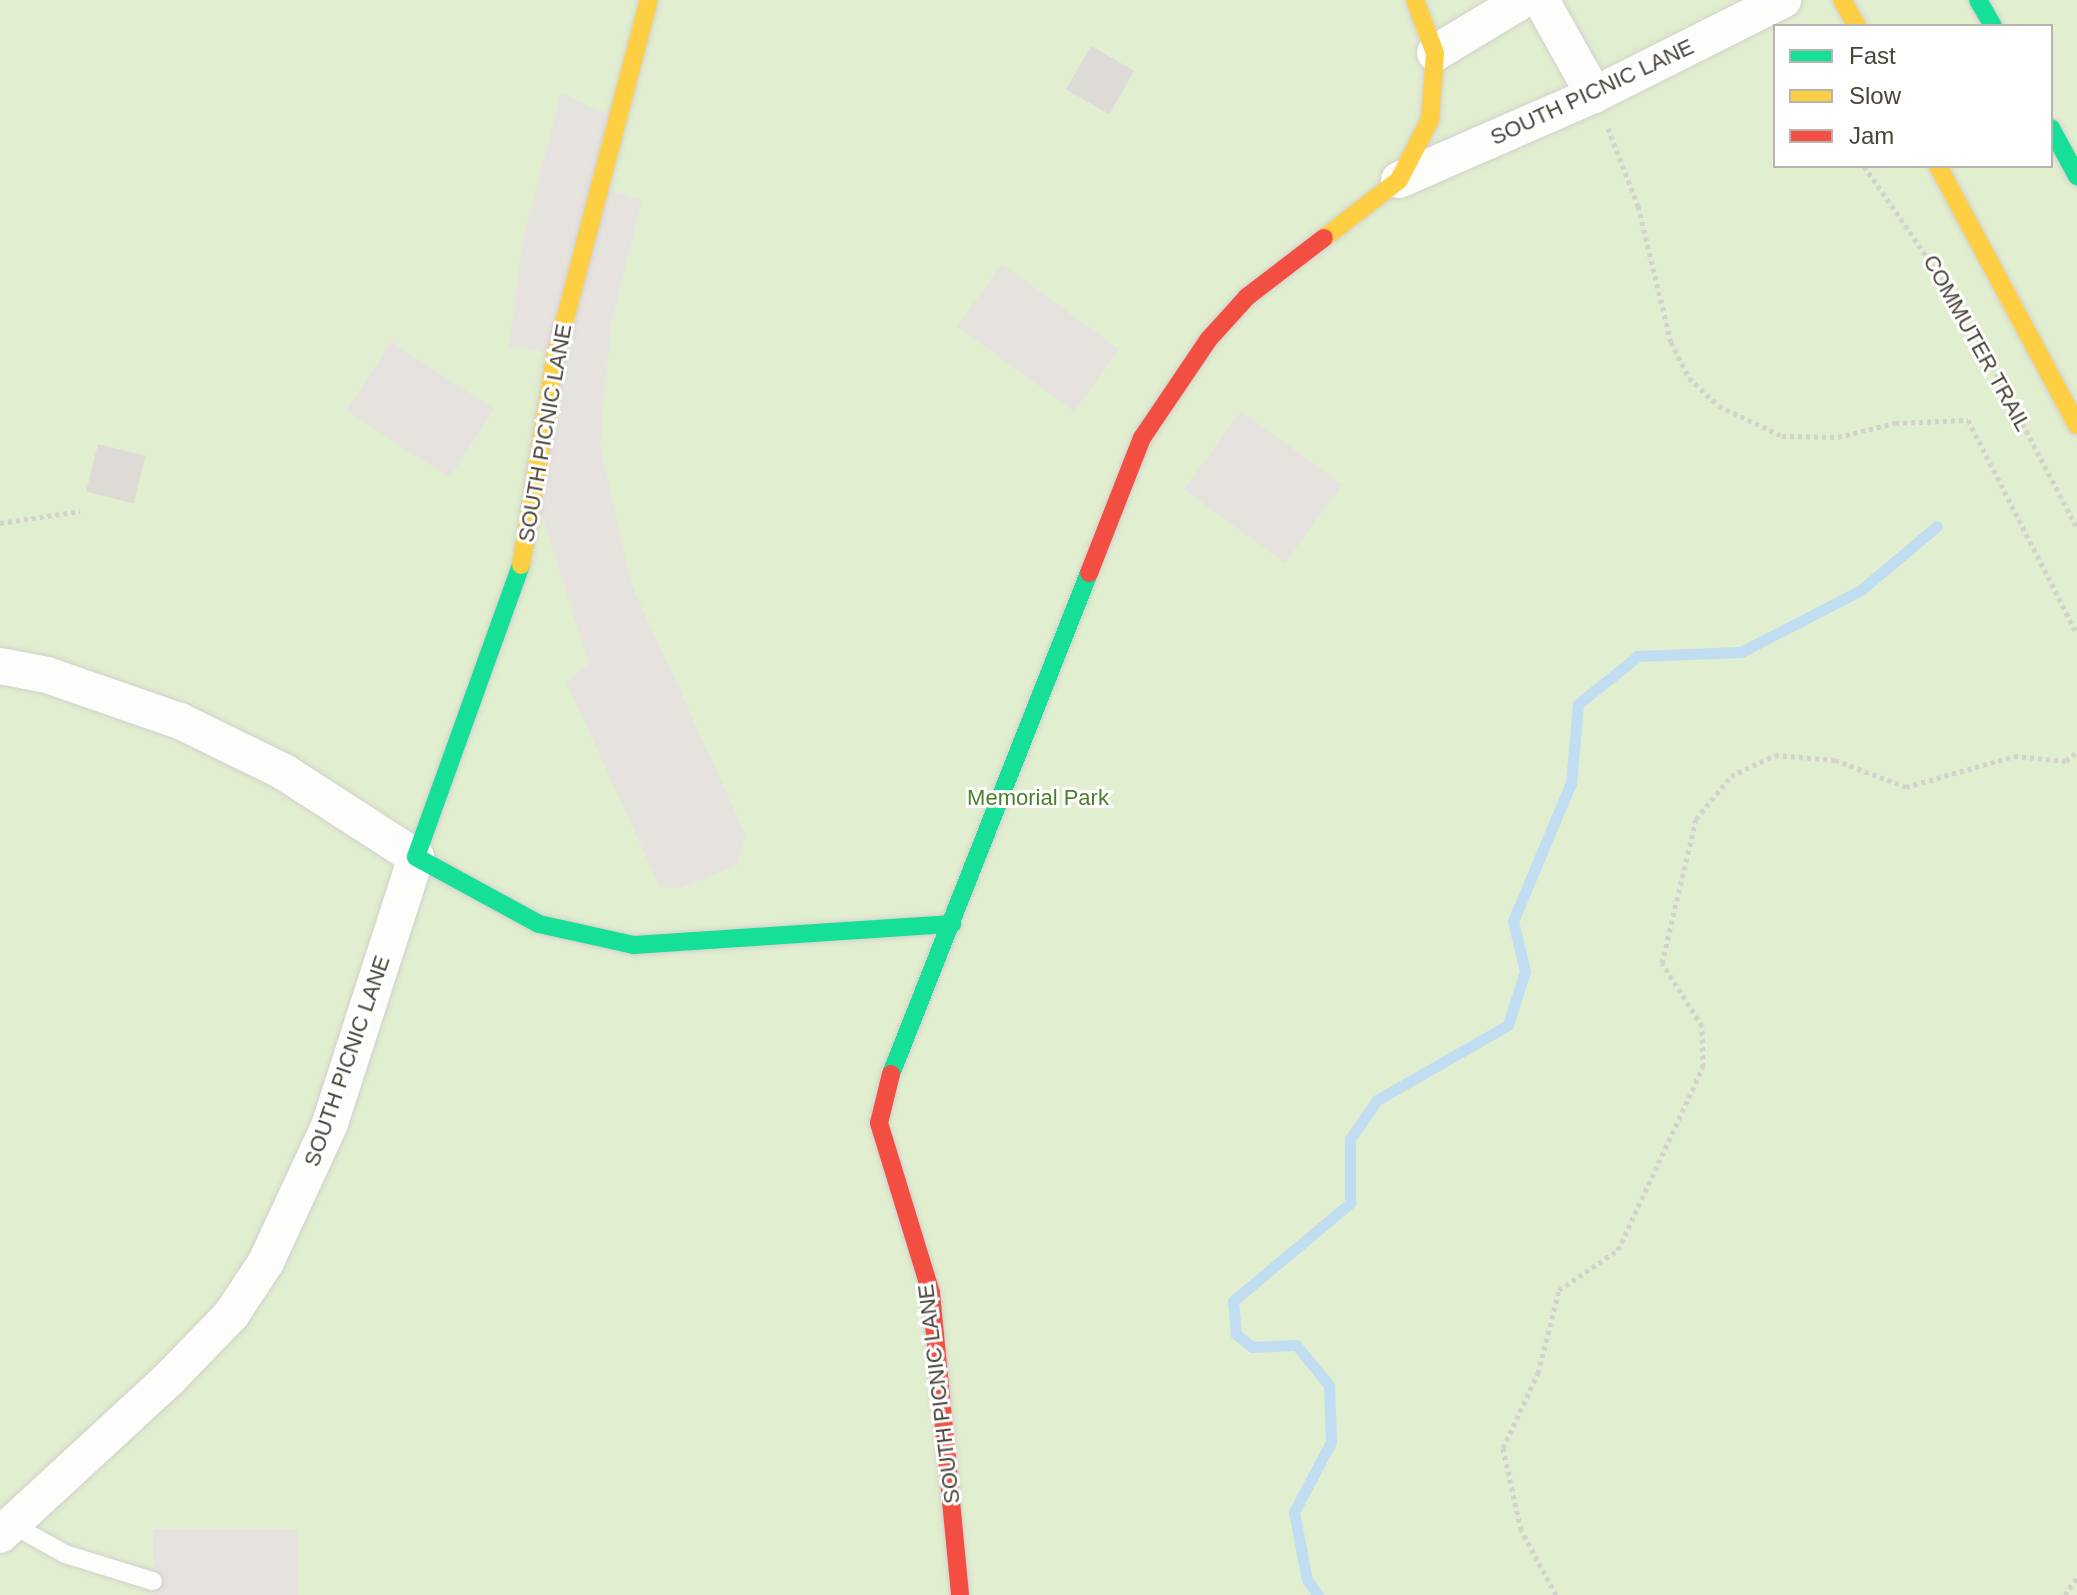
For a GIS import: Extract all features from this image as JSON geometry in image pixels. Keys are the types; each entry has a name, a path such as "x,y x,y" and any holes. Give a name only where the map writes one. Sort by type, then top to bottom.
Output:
{"street":[{"name":"SOUTH PICNIC LANE","path":"7,1530 221,1325 266,1262 330,1124 416,857 509,613 537,500 556,354 649,0"},
{"name":"SOUTH PICNIC LANE","path":"1399,180 1430,120 1435,53 1415,0"},
{"path":"1435,53 1523,0"},
{"path":"1541,0 1594,95"},
{"name":"SOUTH PICNIC LANE","path":"960,1595 931,1293 879,1123 887,1084 1158,411 1247,297 1399,180 1594,95 1783,0"},
{"path":"1842,0 1856,24"},
{"path":"1978,0 1992,24"},
{"path":"2053,132 2077,176"},
{"path":"1939,168 2077,425"},
{"path":"0,666 47,675 180,721 284,772 416,857 539,924 634,945 952,924"}],"lane":[{"path":"7,1530 65,1554 153,1581"}],"path":[{"path":"1594,95 1638,206 1671,342 1689,378 1719,406 1782,436 1838,437 1895,423 1968,420 2077,634"},
{"name":"COMMUTER TRAIL","path":"1865,168 1959,303 2077,528"},
{"path":"0,523 80,511"},
{"path":"1556,1595 1521,1530 1503,1448 1538,1373 1559,1290 1618,1250 1703,1067 1702,1026 1662,963 1696,819 1731,776 1775,755 1835,760 1906,787 2014,756 2066,761 2077,752"},
{"path":"2065,1595 2077,1578"}],"green space":[{"name":"Memorial Park","path":"0,0 2077,0 2077,1595 0,1595"}],"shaded area":[{"path":"561,93 617,118 597,186 642,200 611,324 600,446 632,586 746,835 737,865 681,888 660,887 566,682 589,664 537,500 556,354 509,346 522,243"},
{"path":"1002,264 1119,349 1074,412 957,326"},
{"path":"391,342 494,409 449,478 346,411"},
{"path":"1241,411 1342,484 1285,563 1184,489"},
{"path":"153,1529 298,1529 298,1595 153,1595"}],"building":[{"path":"1091,46 1134,71 1109,114 1066,89"},
{"path":"98,444 146,456 134,503 86,492"}],"waterway":[{"path":"1318,1595 1307,1580 1294,1512 1331,1442 1329,1385 1296,1345 1252,1347 1236,1334 1233,1301 1350,1203 1350,1139 1377,1100 1508,1025 1525,971 1513,921 1571,783 1578,704 1638,656 1741,652 1861,590 1937,526"}],"traffic: fast":[{"path":"1978,0 1992,24"},
{"path":"2053,132 2077,176"},
{"path":"521,565 416,857 539,924 634,945 952,924"},
{"path":"891,1074 1089,573"}],"traffic: slow":[{"path":"521,565 556,354 649,0"},
{"path":"1324,238 1399,180 1430,120 1435,53 1415,0"},
{"path":"1842,0 1856,24"},
{"path":"1939,168 2077,425"}],"traffic: jam":[{"path":"1089,573 1142,438 1208,340 1247,297 1324,238"},
{"path":"891,1074 879,1123 931,1293 960,1595"}]}
